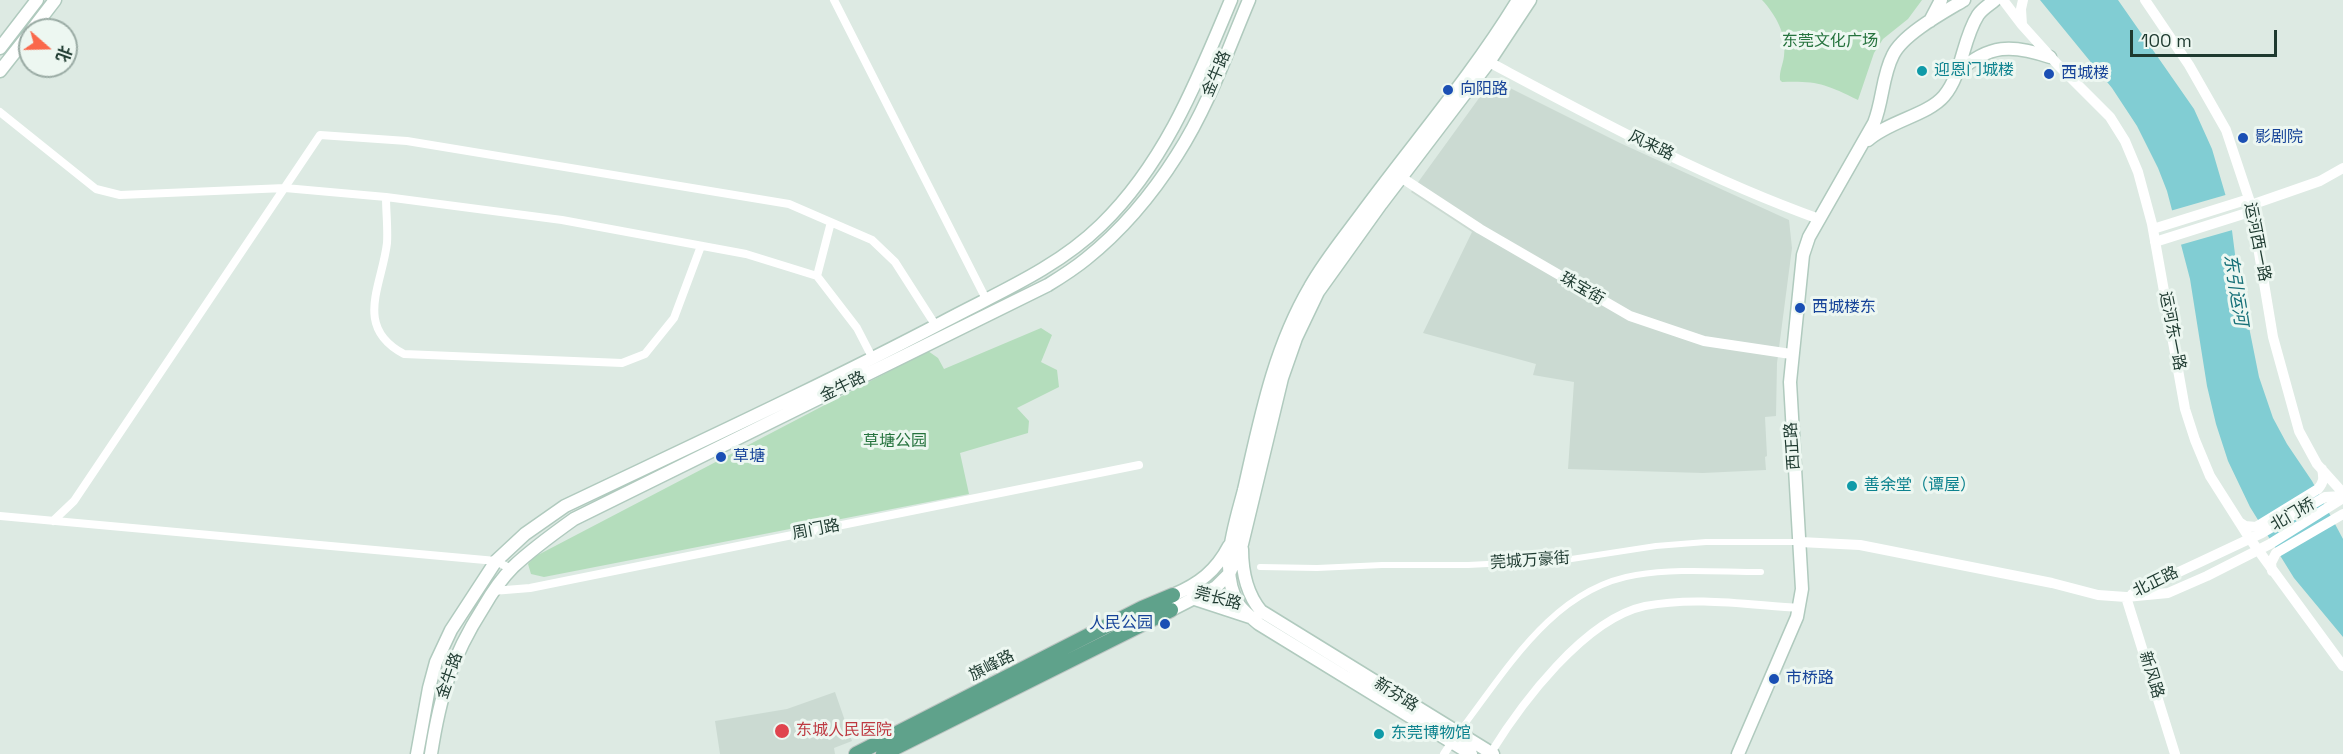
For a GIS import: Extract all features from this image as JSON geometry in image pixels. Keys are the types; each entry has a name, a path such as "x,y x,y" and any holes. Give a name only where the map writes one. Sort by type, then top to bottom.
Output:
{"main road":[{"path":"0,48 38,0"},
{"path":"41,18 56,0"},
{"path":"417,754 436,662 451,630 496,561 525,534 565,506 873,359 1040,272 1074,249 1102,224 1164,147 1192,94 1231,0"},
{"name":"金牛路","path":"431,754 438,713 451,666 464,637 493,591 511,569 538,545 574,519 1048,285 1086,259 1115,232 1178,154 1206,100 1249,0"},
{"path":"1297,641 1279,636 1253,618 1238,604 1229,574 1282,378 1296,338 1318,292 1397,175 1496,36 1518,0"},
{"path":"1397,175 1489,62 1530,0"},
{"path":"1930,22 1941,0"},
{"name":"西正路","path":"1738,754 1800,608 1802,589 1800,542 1790,408 1791,354 1803,255 1809,237 1865,142 1879,110 1893,54 1898,46 1964,0"},
{"name":"西正路","path":"1865,142 1887,126 1940,100 1957,72 1975,20 1983,8 1995,0"},
{"path":"0,71 18,48"},
{"path":"1957,72 1978,55 2000,49 2019,48 2050,57"},
{"path":"1145,614 1167,597 1192,587 1208,575 1236,543"},
{"path":"1236,543 1254,602 1261,611 1297,641"},
{"path":"1171,610 1216,587 1229,574"},
{"path":"1167,597 1195,599 1253,618 1297,641"},
{"name":"莞长路","path":"1145,614 1183,607 1194,608 1279,636"},
{"name":"旗峰路","path":"856,754 1145,614"},
{"name":"旗峰路","path":"883,754 1145,614"},
{"name":"新芬路","path":"1297,641 1455,737 1491,754"},
{"name":"新芬路","path":"1455,737 1471,754"}],"street":[{"path":"834,0 986,299"},
{"name":"运河东一路","path":"2003,0 2050,57 2110,117 2125,141 2138,172 2153,229 2186,409 2195,440 2210,476 2250,539 2343,666"},
{"path":"2022,25 2023,0"},
{"name":"运河西一路","path":"2145,0 2210,98 2226,130 2248,206 2273,337 2298,431 2322,469 2343,496"},
{"name":"风来路","path":"1489,62 1625,135 1760,196 1819,219"},
{"path":"0,112 96,189 120,195 285,188 386,197 562,220 746,254 817,276 857,328 873,359"},
{"path":"53,521 74,501 320,135 407,141 789,204 872,240 895,262 936,326"},
{"path":"2155,242 2320,181 2343,168"},
{"name":"珠宝街","path":"1397,175 1480,229 1630,316 1704,341 1791,354"},
{"path":"386,197 387,243 374,314 376,327 383,339 392,348 404,354 622,363 645,354 674,318 701,246"},
{"path":"2153,229 2248,206"},
{"path":"817,276 831,222"},
{"name":"周门路","path":"493,591 530,588 1139,465"},
{"path":"2322,469 2324,478 2321,493 2343,496"},
{"name":"北门桥","path":"2259,530 2321,493"},
{"name":"北门桥","path":"2273,549 2337,513 2343,496"},
{"path":"0,516 496,561 511,569"},
{"path":"2239,522 2259,530"},
{"name":"北正路","path":"2126,597 2159,579 2250,539 2259,530"},
{"name":"莞城万豪街","path":"1260,567 1317,568 1565,560 1656,546 1706,542 1800,542"},
{"path":"1800,542 1860,545 2052,583 2098,595 2126,597"},
{"path":"2272,571 2273,549"},
{"name":"北正路","path":"2126,597 2168,593 2258,551 2273,549"},
{"path":"1444,754 1531,639 1563,608 1590,590 1636,575 1702,571 1761,572"},
{"name":"新风路","path":"2126,597 2175,754"},
{"path":"1491,754 1507,727 1572,650 1595,630 1620,615 1644,606 1698,601 1800,608"}],"shaded area":[{"path":"1506,86 1620,143 1789,220 1792,248 1777,363 1776,416 1765,417 1766,470 1703,473 1568,469 1574,382 1533,375 1536,364 1423,333 1472,232 1411,192 1482,94 1495,87"},
{"name":"东城人民医院","path":"835,692 852,741 834,748 835,754 720,754 715,721 787,709"}],"green space":[{"name":"东莞文化广场","path":"1762,0 1922,0 1908,19 1883,39 1874,53 1858,100 1821,85 1780,80 1784,40 1776,19"},
{"name":"草塘公园","path":"1041,328 1052,335 1041,362 1057,370 1059,387 1017,408 1029,421 1028,433 960,453 969,494 544,577 531,574 528,564 534,557 928,351 938,358 944,369"}],"water":[{"name":"东引运河","path":"2040,0 2118,0 2194,109 2212,149 2229,207 2236,262 2259,377 2273,418 2312,481 2343,539 2343,637 2294,578 2250,507 2228,461 2207,386 2190,279 2167,191 2158,168 2137,126 2112,88"}],"pier":[{"path":"2229,194 2236,229 2180,245 2170,211"}],"place":[{"name":"迎恩门城楼","path":"1922,71"},
{"name":"西城楼","path":"2049,74"},
{"name":"向阳路","path":"1448,90"},
{"name":"影剧院","path":"2243,138"},
{"name":"西城楼东","path":"1800,308"},
{"name":"草塘","path":"721,457"},
{"name":"善余堂（谭屋）","path":"1852,486"},
{"name":"人民公园","path":"1165,624"},
{"name":"市桥路","path":"1774,679"},
{"name":"东城人民医院","path":"782,731"},
{"name":"东莞博物馆","path":"1379,734"}]}
